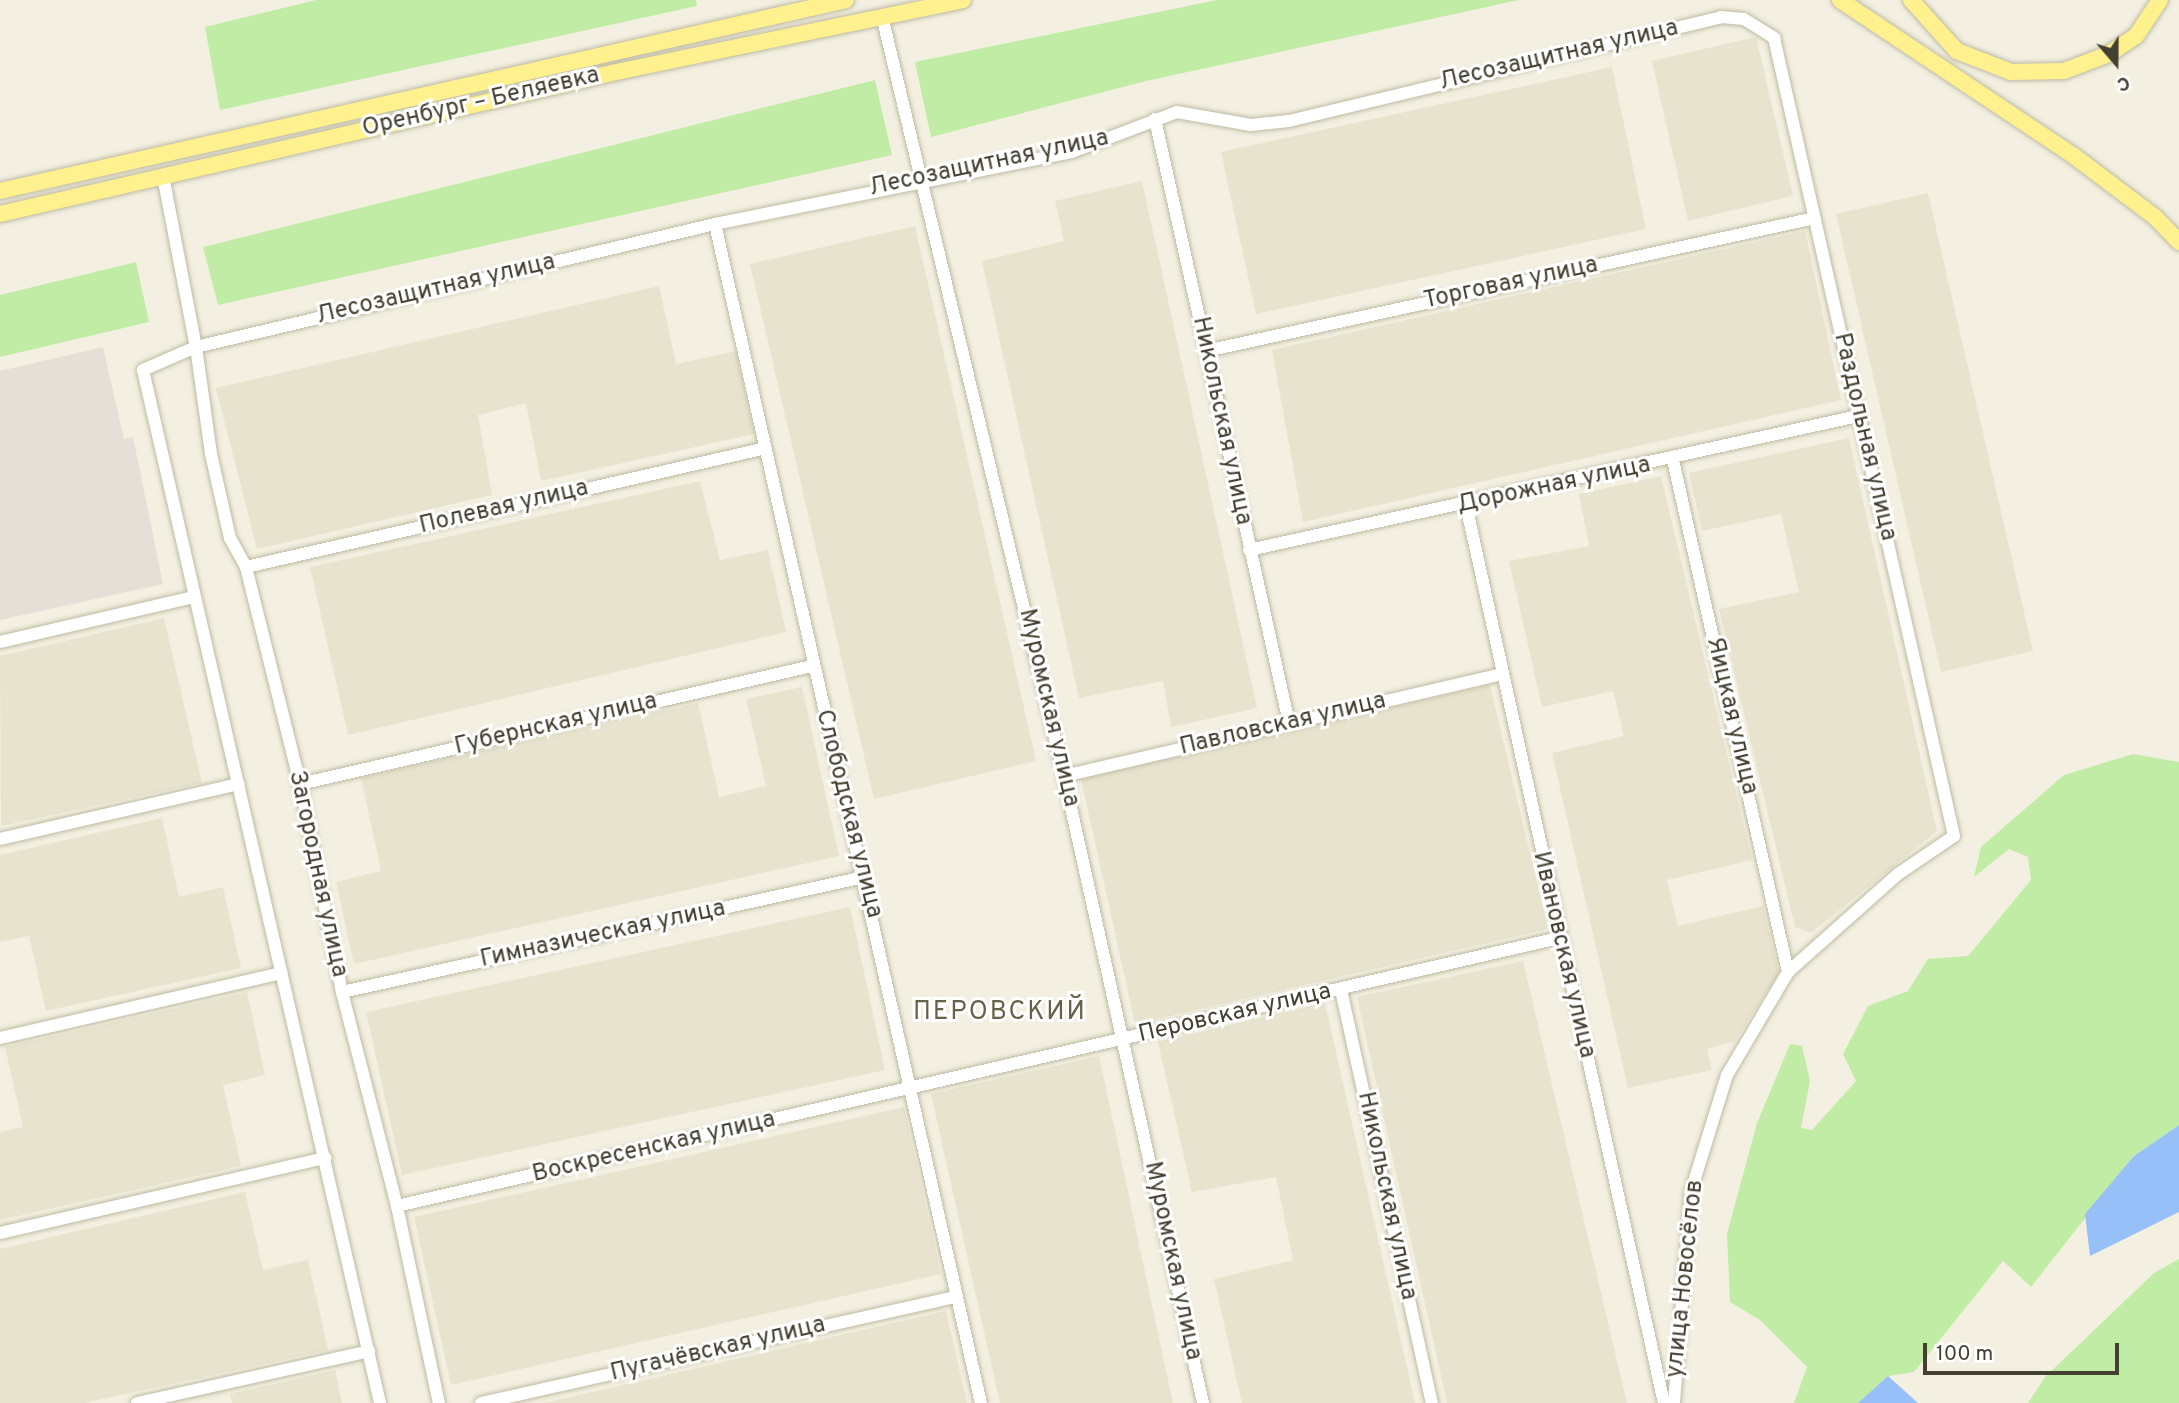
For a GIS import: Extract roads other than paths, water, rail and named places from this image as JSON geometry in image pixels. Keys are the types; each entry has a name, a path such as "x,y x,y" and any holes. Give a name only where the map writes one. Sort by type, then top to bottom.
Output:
{"main road":[{"name":"Оренбург – Беляевка","path":"0,191 846,0"},
{"name":"Оренбург – Беляевка","path":"0,214 963,0"},
{"path":"1840,0 2074,156 2155,217 2179,242"},
{"path":"1911,0 1957,51 2011,72 2064,71 2109,54 2136,36 2160,0"}],"street":[{"name":"Муромская улица","path":"882,16 924,178 1064,776 1203,1403"},
{"name":"Лесозащитная улица","path":"194,597 143,370 196,347 924,178 1072,152 1155,119 1188,111 1251,125 1289,121 1721,17 1744,19 1774,38"},
{"name":"Раздольная улица","path":"1774,38 1954,836"},
{"name":"Никольская улица","path":"1155,119 1289,723"},
{"name":"Загородная улица","path":"163,176 196,347 224,514 230,538 246,567 300,784 341,992 397,1206 439,1403"},
{"name":"Торговая улица","path":"1206,351 1815,218"},
{"name":"Слободская улица","path":"715,225 762,449 864,877 981,1403"},
{"name":"Дорожная улица","path":"1249,550 1673,460 1858,416"},
{"name":"Полевая улица","path":"246,567 762,449"},
{"name":"Яицкая улица","path":"1673,460 1788,972"},
{"name":"Ивановская улица","path":"1466,505 1559,938 1664,1403"},
{"path":"0,642 194,597 380,1403"},
{"name":"Губернская улица","path":"300,784 812,666"},
{"name":"Павловская улица","path":"1064,776 1502,674"},
{"path":"0,839 239,784"},
{"name":"улица Новосёлов","path":"1674,1403 1691,1191 1727,1075 1788,972 1898,874 1954,836"},
{"name":"Гимназическая улица","path":"341,992 864,877"},
{"name":"Перовская улица","path":"912,1091 1559,938"},
{"path":"0,1038 282,973"},
{"name":"Никольская улица","path":"1341,990 1432,1403"},
{"name":"Воскресенская улица","path":"397,1206 912,1091"},
{"path":"0,1233 325,1158"},
{"name":"Пугачёвская улица","path":"481,1403 956,1297"},
{"path":"137,1403 369,1351"}],"water":[{"path":"2179,1125 2179,1212 2090,1256 2085,1214 2134,1156"},
{"path":"1888,1376 1918,1403 1858,1403"}],"district":[{"name":"ПЕРОВСКИЙ","path":"1000,1013"}]}
